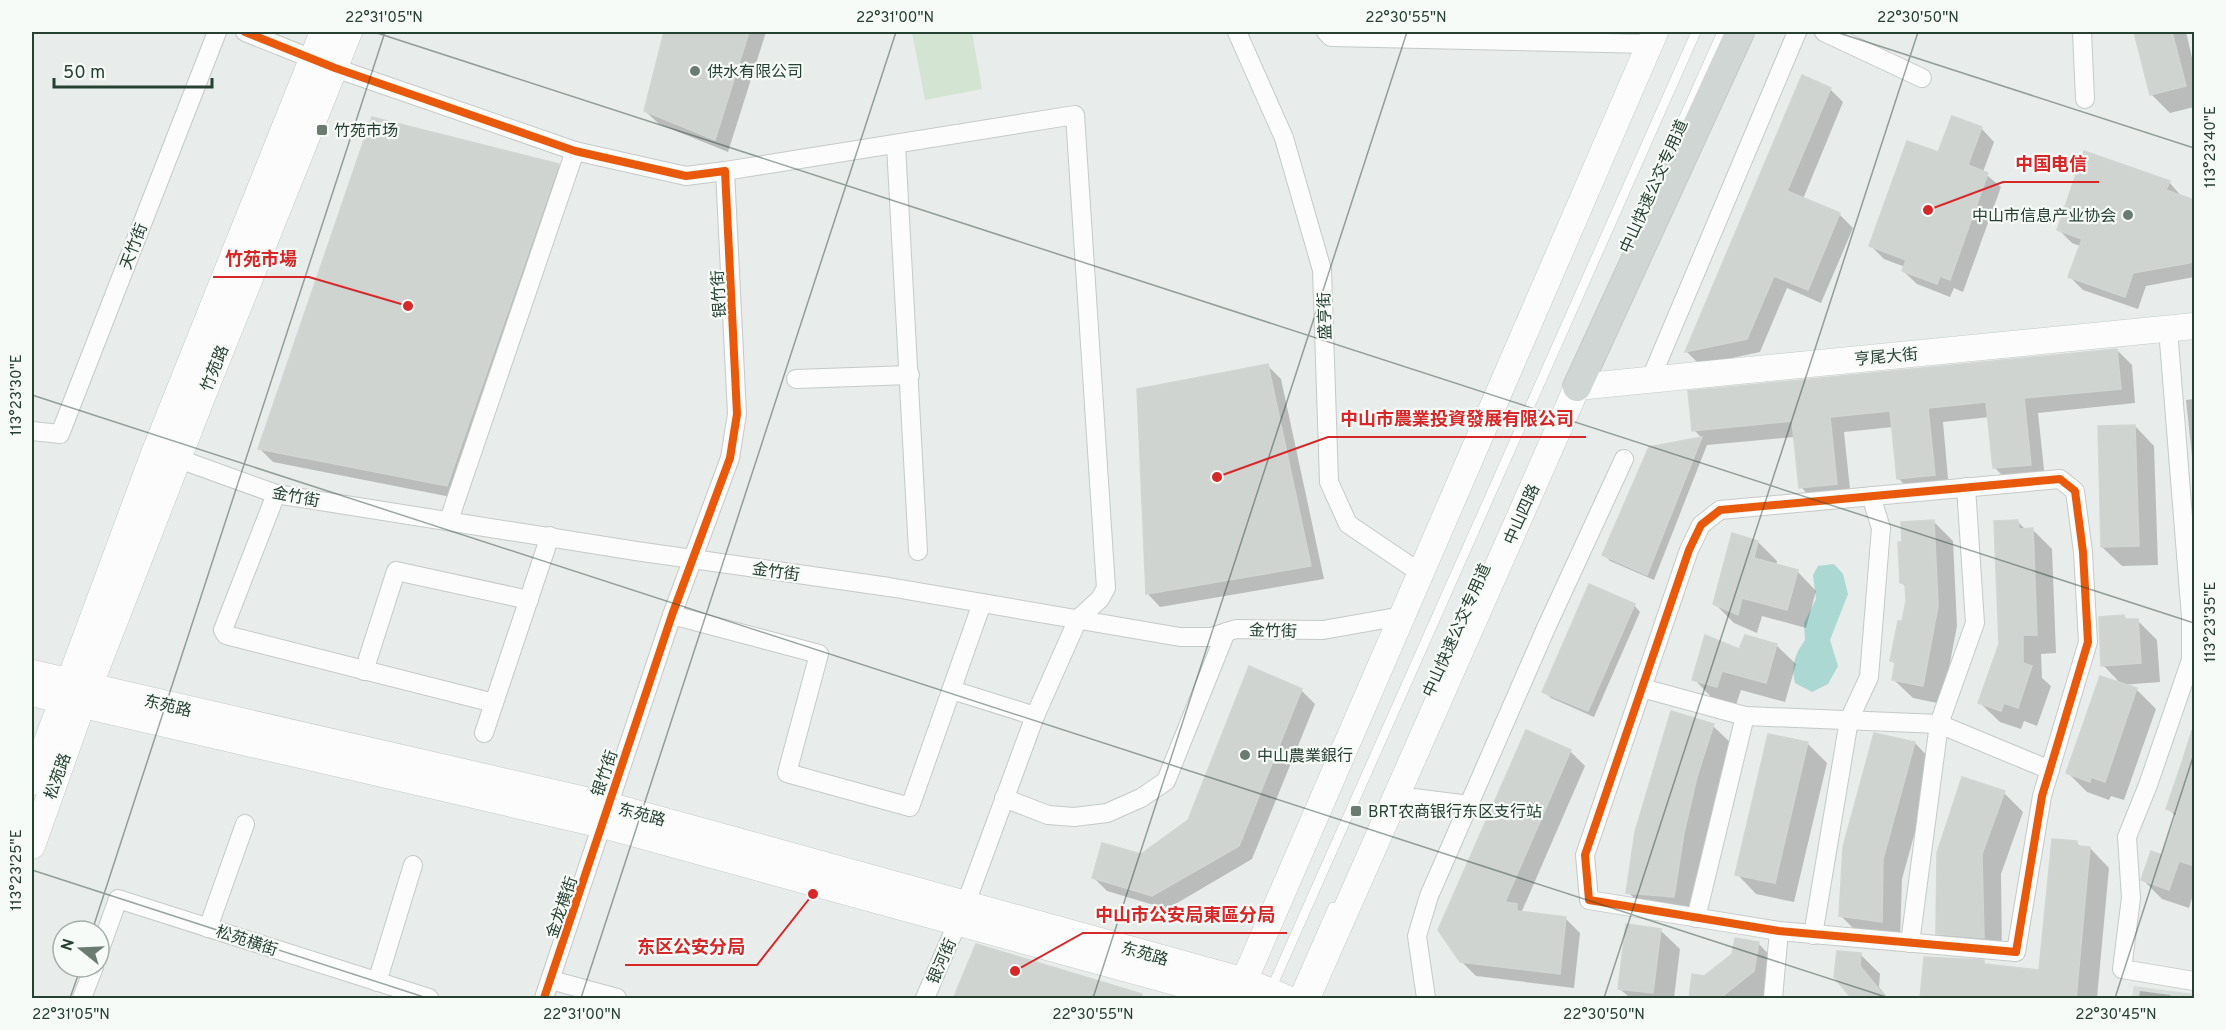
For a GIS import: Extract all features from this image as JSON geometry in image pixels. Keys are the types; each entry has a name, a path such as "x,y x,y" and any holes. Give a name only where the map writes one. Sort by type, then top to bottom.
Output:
{"main road":[{"name":"中山四路","path":"1577,387 1740,32"}],"street":[{"name":"天竹街","path":"32,431 60,434 217,32"},
{"path":"245,32 324,63 575,151 686,176 896,145 1075,115 1106,588 1100,599 1078,619"},
{"name":"竹苑路","path":"323,32 324,63"},
{"name":"竹苑路","path":"76,694 166,455 324,63 349,32"},
{"name":"盛亨街","path":"1237,32 1284,138 1322,270 1329,482 1348,524 1422,574"},
{"path":"1238,993 1422,574 1652,38 1330,37 1326,32"},
{"path":"1651,378 1797,32"},
{"path":"1824,32 1922,78"},
{"path":"2082,32 2085,99"},
{"path":"896,145 918,551"},
{"path":"450,520 575,151"},
{"name":"银竹街","path":"605,815 672,615 730,458 737,414 725,171"},
{"name":"亨尾大街","path":"1577,387 2194,326"},
{"path":"2168,329 2193,616 2190,660 2148,786 2127,837 2131,898 2122,969 2194,981"},
{"path":"796,379 910,375"},
{"name":"中山四路","path":"1307,999 1577,387"},
{"name":"金竹街","path":"166,455 276,494 982,603 1180,637 1211,637 1226,632 1265,628 1289,632 1323,630 1402,616"},
{"path":"1426,999 1417,936 1429,896 1624,459"},
{"path":"2060,478 2075,491 2083,552 2088,642 2042,796 2016,952 1779,932 1589,900 1585,855 1689,550 1701,525 1720,510 1871,495 2060,478"},
{"path":"1910,943 1939,724 1975,623 1965,487"},
{"path":"276,494 224,630 226,635 494,703"},
{"path":"1813,934 1849,720 1869,677 1881,528 1871,495"},
{"path":"484,733 550,537"},
{"path":"364,671 396,571 529,600"},
{"path":"672,615 819,654 787,772 910,807 982,603"},
{"name":"银河街","path":"924,999 962,913 1035,716 1078,619"},
{"path":"1004,798 1048,815 1074,818 1107,813 1141,798 1166,781 1226,632"},
{"name":"东苑路","path":"32,673 76,694"},
{"path":"1642,688 1745,716 1939,724 2050,770"},
{"path":"952,690 1035,716"},
{"name":"东苑路","path":"32,693 76,694 605,815 962,913 1238,993 1279,997"},
{"name":"松苑路","path":"32,782 76,694"},
{"name":"松苑路","path":"32,846 76,694"},
{"path":"1696,918 1745,716"},
{"path":"1398,796 1469,805"},
{"name":"金龙横街","path":"544,999 605,815"},
{"path":"208,928 245,824"},
{"path":"377,982 413,865"},
{"name":"松苑横街","path":"111,919 118,899 429,999"},
{"path":"1773,999 1779,932"},
{"path":"82,999 90,979"},
{"path":"551,980 617,999"}],"lane":[{"name":"中山快速公交专用道","path":"1279,997 1696,32"},
{"name":"中山快速公交专用道","path":"1630,237 1722,32"},
{"path":"1549,421 1577,387"},
{"path":"1279,997 1336,900"}],"shaded area":[{"path":"2134,986 2194,994 2194,998 2132,998"}],"green space":[{"path":"912,32 972,32 982,89 925,100"}],"water":[{"path":"1834,564 1843,574 1848,594 1830,640 1838,666 1828,684 1812,692 1795,683 1794,665 1796,655 1805,640 1804,623 1816,599 1813,575 1818,566"}],"building":[{"name":"供水有限公司","path":"664,32 749,32 715,140 644,111"},
{"path":"2134,32 2172,32 2186,86 2150,95"},
{"path":"1802,75 1831,88 1787,191 1840,213 1808,290 1774,276 1747,339 1685,352"},
{"path":"1952,116 1982,127 1968,165 1988,173 1950,280 1940,276 1937,284 1902,271 1906,260 1869,246 1907,141 1938,152"},
{"path":"372,117 559,164 447,486 258,449"},
{"name":"中山市信息产业协会","path":"2084,151 2170,181 2166,190 2194,200 2194,262 2133,273 2125,297 2068,277 2082,239 2057,230"},
{"path":"2117,349 2121,389 2024,398 2031,465 1993,468 1986,402 1928,408 1935,475 1897,479 1890,411 1830,417 1837,484 1799,488 1792,421 1692,431 1688,391"},
{"path":"1268,364 1311,566 1146,594 1137,389"},
{"path":"2135,425 2139,546 2101,547 2098,426"},
{"path":"1702,437 1647,575 1602,555 1649,447"},
{"path":"1934,520 1938,606 1923,686 1892,680 1895,662 1890,661 1898,621 1902,621 1906,601 1905,583 1900,583 1898,542 1902,542 1901,522"},
{"path":"2018,520 2019,529 2033,528 2037,635 2023,635 2023,663 2032,666 2018,708 2004,703 2001,711 1978,703 1999,644 1994,521"},
{"path":"1732,533 1758,541 1754,558 1798,570 1787,610 1742,598 1738,615 1713,604"},
{"path":"1589,584 1635,604 1588,711 1542,692"},
{"path":"2124,615 2124,619 2138,619 2141,663 2101,666 2099,617"},
{"path":"1705,635 1739,649 1745,635 1777,644 1766,683 1722,671 1717,687 1692,680"},
{"name":"中山農業銀行","path":"1249,666 1302,689 1239,846 1152,896 1092,878 1102,843 1141,854 1188,820"},
{"path":"2100,676 2137,688 2105,782 2091,777 2090,782 2066,773"},
{"path":"1671,711 1714,724 1697,777 1684,833 1674,897 1626,893 1635,832"},
{"path":"1526,730 1571,750 1505,902 1517,904 1517,911 1566,917 1560,974 1460,962 1438,930"},
{"path":"1874,733 1915,742 1883,859 1882,922 1839,916 1843,847"},
{"path":"2192,733 2194,734 2194,866 2179,861 2169,890 2141,880 2151,851 2162,855 2177,813 2166,809"},
{"path":"1768,734 1808,742 1775,883 1735,875"},
{"path":"1962,777 2005,791 1982,854 1984,938 1936,934 1937,853"},
{"path":"2052,839 2077,841 2077,846 2090,847 2076,999 1920,999 1924,957 1984,960 1984,964 2039,970"},
{"path":"1626,924 1661,929 1653,993 1618,989"},
{"path":"1735,938 1759,942 1754,971 1719,999 1689,999 1692,974 1704,976 1732,954"},
{"path":"976,944 1142,994 1142,999 953,999"},
{"path":"1837,951 1861,953 1860,966 1887,999 1852,999 1834,977"}],"cycle path":[{"path":"245,32 335,68 575,151 686,176 725,171 737,414 730,458 672,615 544,998"},
{"path":"2060,479 2075,491 2083,552 2088,642 2042,796 2016,952 1779,931 1589,900 1585,855 1689,550 1701,525 1720,510 2060,479"}],"place":[{"name":"供水有限公司","path":"695,71"},
{"name":"竹苑市场","path":"322,130"},
{"name":"中国电信","path":"1928,210"},
{"name":"中山市信息产业协会","path":"2128,215"},
{"name":"竹苑市場","path":"408,306"},
{"name":"中山市農業投資發展有限公司","path":"1217,477"},
{"name":"中山農業銀行","path":"1245,755"},
{"name":"BRT农商银行东区支行站","path":"1356,811"},
{"name":"东区公安分局","path":"813,894"},
{"name":"中山市公安局東區分局","path":"1015,971"}]}
